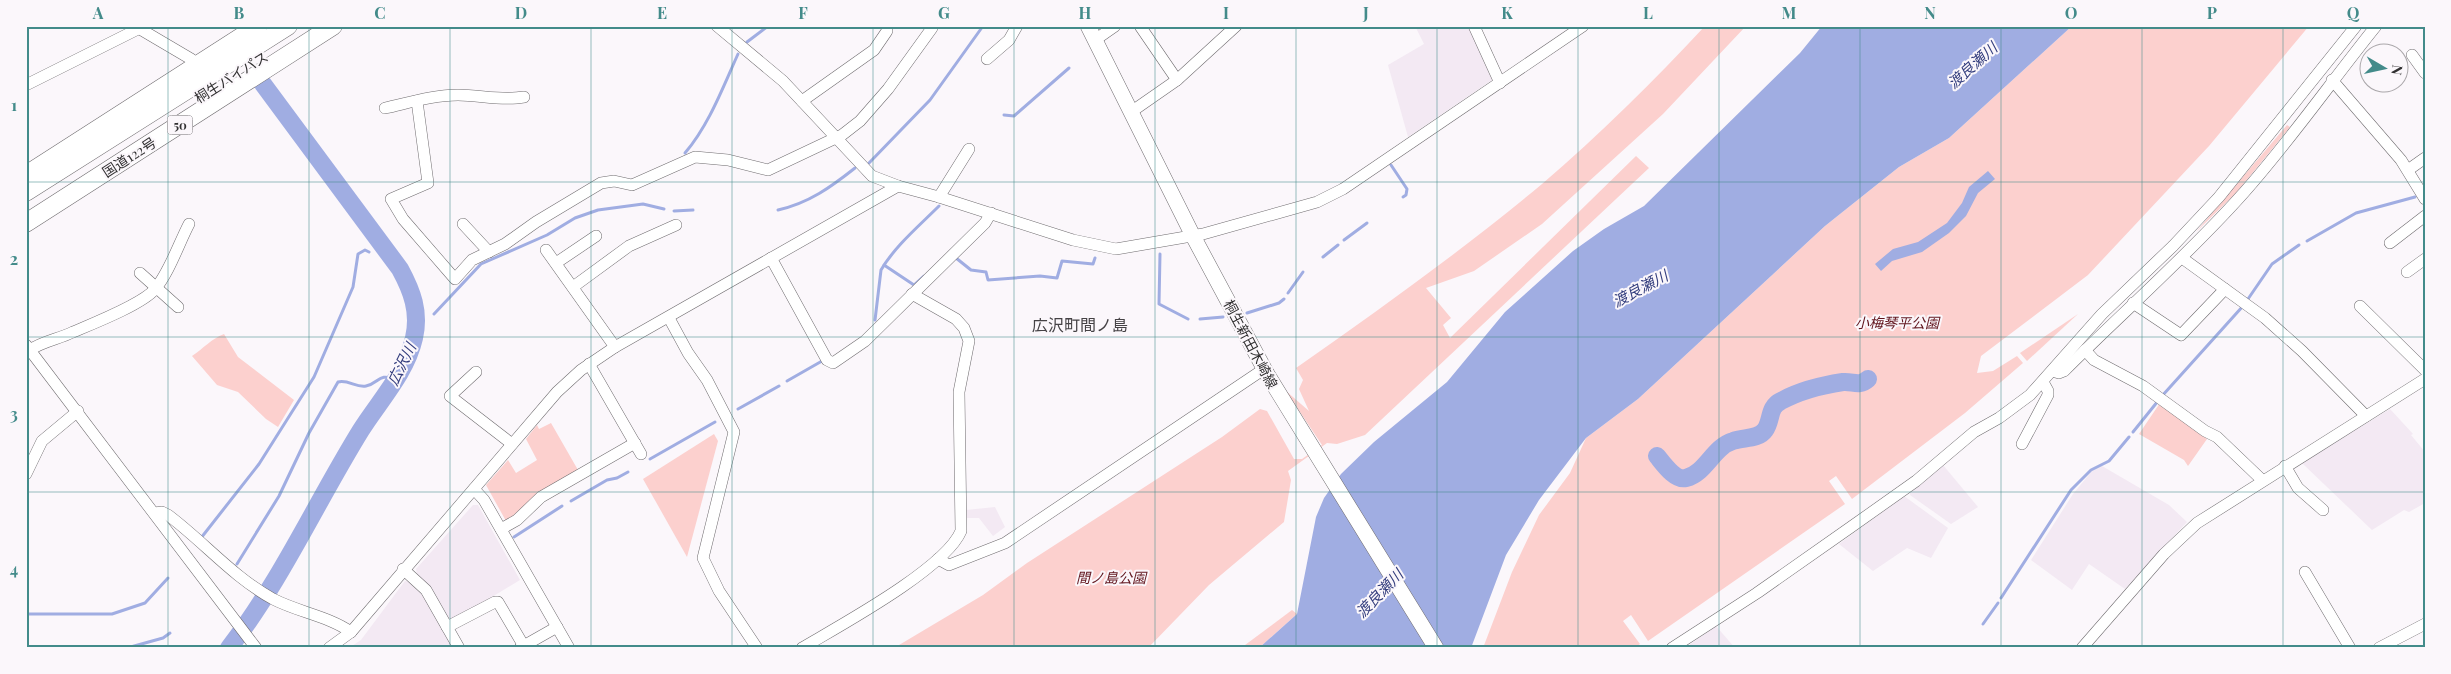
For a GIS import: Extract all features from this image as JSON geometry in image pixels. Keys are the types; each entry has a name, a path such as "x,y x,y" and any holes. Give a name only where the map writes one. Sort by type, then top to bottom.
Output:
{"highway":[{"path":"26,175 258,26"},
{"name":"桐生バイパス","path":"26,192 288,26"},
{"name":"桐生バイパス","path":"26,211 311,26"},
{"name":"国道122号","path":"26,223 333,26"}],"main road":[{"name":"桐生新田木崎線","path":"1088,26 1193,236 1264,369 1436,648"}],"street":[{"path":"717,26 783,81 872,176 898,186 939,197 1072,240 1104,247 1137,247 1193,236 1317,202 1343,189 1583,26"},
{"path":"987,59 1009,40 1017,26"},
{"path":"1095,40 1115,26"},
{"path":"1140,26 1177,80"},
{"path":"1131,112 1177,80 1236,26"},
{"path":"1474,26 1500,83"},
{"path":"1672,648 1757,593 1856,524 1916,481 1974,432 2022,402 2043,382 2113,303 2173,246 2219,197 2356,26"},
{"path":"2052,371 2059,373 2064,371 2182,258 2246,190 2290,138 2332,80 2376,26"},
{"path":"26,85 136,28 191,59 197,65"},
{"path":"417,101 428,183 391,199 403,219 455,279 472,260 505,244 536,222 590,189 608,181 632,184 695,157 728,160 768,170 836,138 860,121 888,89 932,28"},
{"path":"802,101 874,50 887,31"},
{"path":"2412,55 2425,73"},
{"path":"2332,80 2408,170 2425,199"},
{"path":"385,108 458,95 499,98 524,97"},
{"path":"939,197 969,150"},
{"path":"2408,170 2425,158"},
{"path":"329,648 350,632 557,392 589,364 615,347 898,186"},
{"path":"771,258 827,360 831,363 864,341 985,223 990,213"},
{"path":"2390,243 2425,216"},
{"path":"189,224 155,289 148,296 60,338 28,347 253,644"},
{"path":"463,224 489,252"},
{"path":"573,287 629,246 676,225"},
{"path":"556,263 596,236"},
{"path":"546,250 615,347"},
{"path":"2182,258 2243,301 2280,331 2366,416"},
{"path":"2408,272 2425,259"},
{"path":"140,273 155,289 178,307"},
{"path":"2133,303 2181,336 2224,289"},
{"path":"802,648 916,577 957,540 961,532 959,392 969,340 964,328 956,319 912,294"},
{"path":"2360,306 2425,370"},
{"path":"669,318 688,353 707,380 733,428 733,439 725,461 703,558 719,591 757,648"},
{"path":"2085,350 2094,360 2143,386 2198,426 2217,437 2262,480"},
{"path":"589,364 641,454"},
{"path":"938,559 949,565 1005,543 1264,369"},
{"path":"476,372 450,396 512,444"},
{"path":"2087,646 2164,554 2190,528 2262,480 2425,379"},
{"path":"2022,444 2048,396 2048,391 2043,382"},
{"path":"26,474 42,441 78,411"},
{"path":"501,529 517,520 541,497 635,443"},
{"path":"2285,466 2298,488 2323,510"},
{"path":"474,489 484,500 569,648"},
{"path":"155,513 162,512 168,515 229,568 260,591 297,610 340,625 350,632"},
{"path":"403,569 426,590 459,648"},
{"path":"2305,572 2350,648"},
{"path":"448,627 498,602 523,647 557,627"},
{"path":"2379,648 2425,624"}],"shaded area":[{"path":"1415,26 1468,26 1492,80 1408,137 1388,65 1424,44"},
{"path":"2390,409 2413,434 2411,435 2425,452 2425,503 2409,512 2404,510 2372,530 2302,463"},
{"path":"1943,465 1978,507 1951,524 1910,495"},
{"path":"2102,466 2169,505 2187,522 2125,589 2089,564 2072,590 2031,560 2073,494 2092,471"},
{"path":"1904,496 1948,528 1931,558 1907,548 1873,571 1839,544"},
{"path":"473,505 478,505 520,580 454,620 447,618 417,575 416,569"},
{"path":"995,507 1005,527 993,536 979,518 967,518 966,510"},
{"path":"405,581 410,582 422,593 453,648 349,648 361,640"},
{"path":"1716,626 1735,648 1685,648"}],"green space":[{"name":"間ノ島公園","path":"1705,26 1746,26 1663,114 1542,224 1474,271 1426,288 1451,318 1443,325 1450,338 1636,156 1649,168 1365,435 1337,444 1327,443 1288,471 1291,480 1284,522 1209,585 1148,648 894,648 983,595 1027,563 1222,437 1260,409 1267,411 1294,459 1302,459 1322,445 1286,391 1309,411 1299,389 1303,380 1296,368 1452,256 1542,184 1626,107"},
{"name":"小梅琴平公園","path":"2072,26 2309,26 2209,146 2088,275 1981,356 1977,373 1993,371 2017,356 2023,363 1965,413 1852,499 1836,476 1829,481 1845,504 1648,641 1631,615 1623,621 1640,644 1635,648 1483,648 1512,572 1539,515 1570,473 1586,438 1638,399 1825,226 1899,167 1949,138"},
{"path":"2287,125 2290,127 2236,193 2196,232"},
{"path":"2078,314 2027,361 2020,353"},
{"path":"224,334 238,357 294,400 278,427 266,419 238,392 217,385 192,356 211,341"},
{"path":"2160,403 2207,439 2188,466 2184,460 2139,434"},
{"path":"551,423 578,470 506,521 486,485 508,460 516,473 537,460 526,439 537,425 539,429"},
{"path":"714,434 718,441 687,557 643,479"},
{"path":"1292,610 1297,614 1259,648 1241,648"}],"water":[{"name":"渡良瀬川","path":"1822,26 2072,26 1949,138 1899,167 1825,226 1638,399 1586,438 1539,500 1506,555 1471,648 1259,648 1297,614 1316,517 1324,498 1341,474 1374,442 1447,382 1505,312 1573,251 1604,229 1644,206 1800,53"},
{"path":"1988,171 1995,179 1978,193 1966,216 1949,233 1922,252 1892,261 1881,271 1875,264 1893,249 1918,242 1947,223 1962,203 1969,187"}],"waterway":[{"path":"747,42 768,26"},
{"path":"869,163 930,100 983,26"},
{"path":"685,153 708,118 738,54"},
{"path":"1004,115 1014,116 1069,68"},
{"name":"広沢川","path":"229,648 282,568 361,430 399,375 410,351 416,328 414,302 400,269 263,84"},
{"path":"1391,165 1407,189 1406,195 1403,197"},
{"path":"778,210 810,199 855,168"},
{"path":"2307,241 2356,213 2415,197"},
{"path":"434,314 481,264 547,235 575,218 598,210 643,204 664,209"},
{"path":"875,320 881,270 900,244 939,206"},
{"path":"674,211 693,210"},
{"path":"1344,240 1367,223"},
{"path":"1323,257 1338,245"},
{"path":"2248,299 2272,264 2299,245"},
{"path":"201,538 259,464 314,377 353,287 358,254 365,250 369,252"},
{"path":"1160,254 1159,304 1188,319"},
{"path":"956,258 971,270 986,272 988,280 1040,276 1057,278 1062,261 1093,264 1095,258"},
{"path":"884,265 914,285 924,276"},
{"path":"1288,293 1303,272"},
{"path":"1247,313 1279,303 1284,299"},
{"path":"2162,396 2243,306"},
{"path":"1200,319 1223,317"},
{"path":"787,381 822,361"},
{"path":"237,564 279,496 309,433 338,382 342,381 366,386 386,377 396,380"},
{"path":"1657,456 1674,474 1678,477 1686,478 1699,471 1726,444 1762,433 1767,426 1772,410 1781,401 1795,394 1819,387 1843,382 1862,383 1868,379"},
{"path":"738,409 779,386"},
{"path":"2133,432 2158,401"},
{"path":"650,459 715,422"},
{"path":"2001,598 2071,490 2091,470 2109,461 2129,437"},
{"path":"571,501 607,480 617,478 628,472"},
{"path":"514,537 562,506"},
{"path":"26,614 112,614 145,603 168,578"},
{"path":"1983,624 1998,603"},
{"path":"127,648 163,638 170,633"}],"district":[{"name":"広沢町間ノ島","path":"1080,324"}]}
